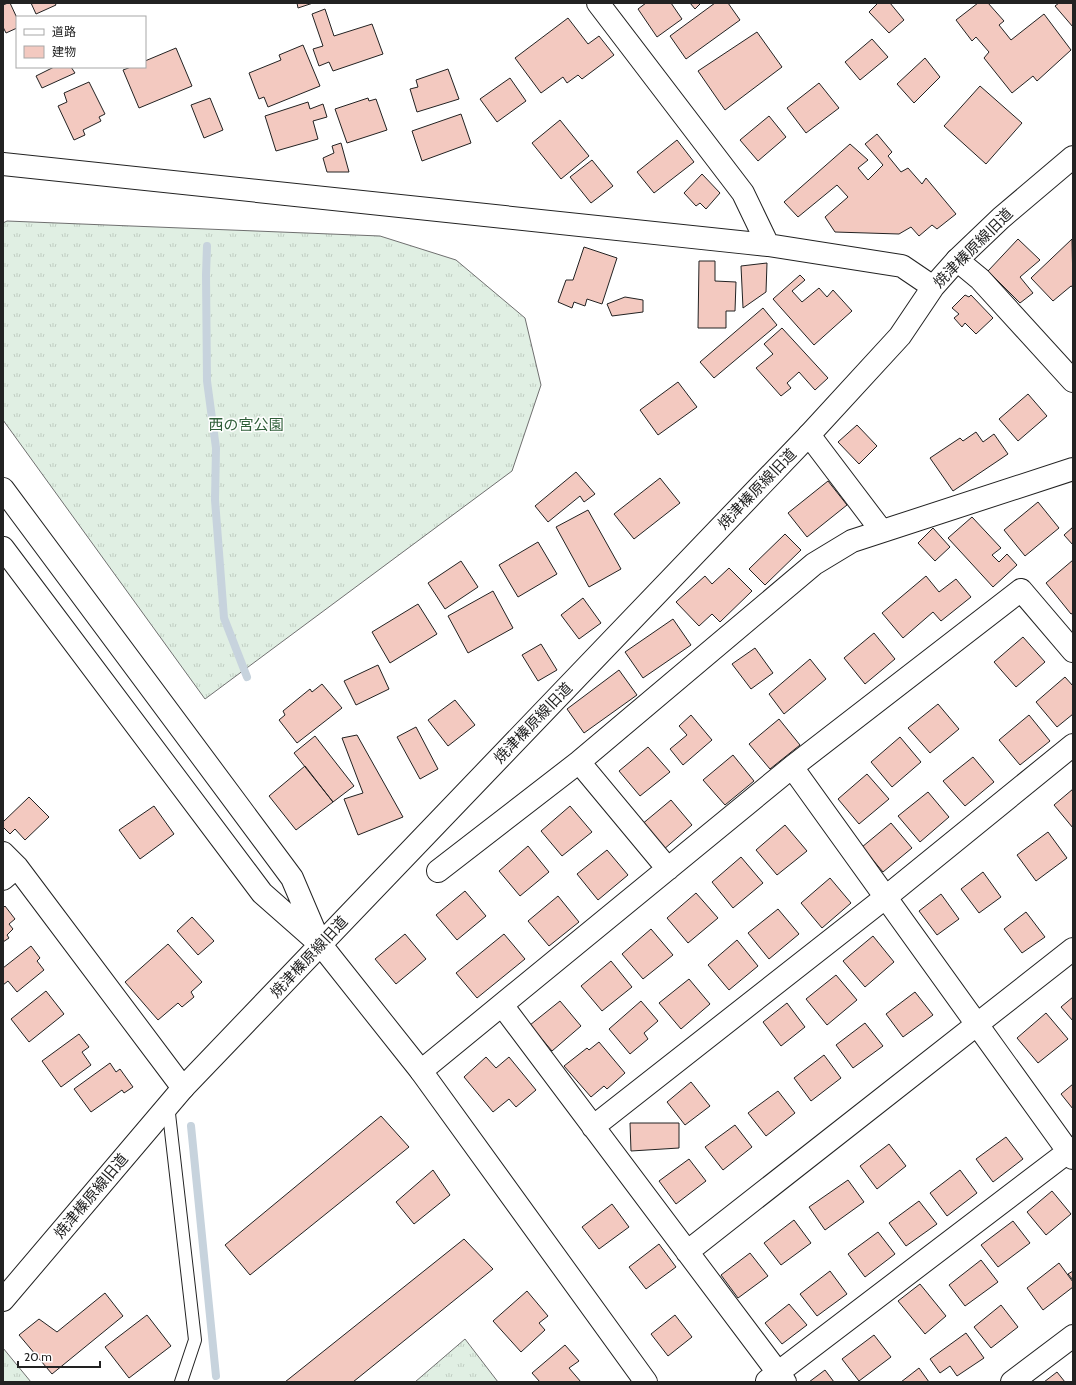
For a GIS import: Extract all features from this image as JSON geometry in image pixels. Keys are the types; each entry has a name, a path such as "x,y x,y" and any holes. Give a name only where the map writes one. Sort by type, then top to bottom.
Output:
{"street":[{"path":"598,3 743,193 768,245"},
{"name":"焼津榛原線旧道","path":"3,1300 183,1088 321,946 366,896 809,435 900,336 933,287 957,260 1000,218 1073,156"},
{"path":"3,164 768,245 902,266 933,287"},
{"path":"957,260 980,279 1073,381"},
{"path":"809,435 881,530"},
{"path":"438,871 579,762 814,564 852,541 881,530 1073,469"},
{"path":"3,489 292,878 321,946"},
{"path":"3,548 262,893 321,946 421,1071 646,1382"},
{"path":"421,1071 792,767 1021,590 1073,651"},
{"path":"593,1127 886,897 1073,745"},
{"path":"579,762 668,869"},
{"path":"502,1005 687,1252 777,1379 1071,1152 792,767"},
{"path":"8,866 183,1088"},
{"path":"687,1252 1073,949"},
{"path":"1012,1382 1073,1336"}],"lane":[{"path":"168,1105 195,1340 181,1382"}],"green space":[{"name":"西の宮公園","path":"7,221 380,236 456,260 525,318 541,385 512,471 205,699 3,420 3,223"},
{"path":"465,1339 498,1382 415,1382"},
{"path":"3,1348 31,1382 3,1382"}],"building":[{"path":"10,3 16,16 16,28 6,33 3,27 3,5"},
{"path":"31,3 55,3 56,5 36,14"},
{"path":"297,3 313,3 298,8"},
{"path":"646,3 671,3 682,19 657,37 638,9"},
{"path":"690,3 701,3 695,9"},
{"path":"715,3 728,3 740,20 686,59 670,36"},
{"path":"878,3 890,3 904,20 889,33 869,12"},
{"path":"978,3 988,3 1004,21 999,25 1011,40 1044,14 1071,50 1037,81 1033,76 1012,93 984,58 989,52 976,37 972,41 956,20"},
{"path":"1059,3 1073,3 1073,27 1055,6"},
{"path":"325,9 334,36 372,24 383,54 333,71 329,62 319,66 313,49 323,46 312,14"},
{"path":"568,18 588,44 599,36 614,55 582,79 578,75 567,83 563,77 541,93 515,58"},
{"path":"757,32 782,67 725,110 698,71"},
{"path":"872,39 888,57 860,80 845,62"},
{"path":"303,45 320,86 268,107 264,97 259,99 249,73 281,60 279,55"},
{"path":"176,48 192,86 139,108 123,70 128,68 146,68 146,61"},
{"path":"925,58 940,77 914,103 897,84"},
{"path":"52,68 72,68 75,73 42,88 36,76"},
{"path":"448,69 459,99 417,112 410,89 418,87 416,80"},
{"path":"510,78 526,101 497,122 480,99"},
{"path":"89,82 105,114 99,117 101,121 83,130 85,135 74,140 58,106 67,102 64,93"},
{"path":"819,83 839,108 806,133 787,108"},
{"path":"980,86 1022,123 986,164 944,126"},
{"path":"210,98 223,130 204,138 191,105"},
{"path":"368,98 369,101 376,99 387,130 347,143 335,109"},
{"path":"308,102 310,109 323,104 327,117 313,121 318,139 276,151 265,116"},
{"path":"461,114 471,143 422,161 412,131"},
{"path":"769,116 786,137 758,161 740,140"},
{"path":"560,120 589,156 561,179 532,143"},
{"path":"877,134 892,152 888,156 901,172 908,168 922,184 926,178 956,214 937,229 932,225 919,236 911,227 899,234 835,232 825,217 848,197 837,185 798,217 784,202 850,144 868,160 858,168 868,180 883,165 865,144"},
{"path":"677,140 694,162 654,193 637,172"},
{"path":"341,143 349,172 327,172 323,158 334,153 332,146"},
{"path":"592,160 613,186 591,203 570,177"},
{"path":"702,174 720,193 706,209 700,203 696,206 684,193"},
{"path":"1018,239 1040,260 1020,277 1033,293 1020,303 988,271"},
{"path":"1072,239 1073,287 1071,286 1053,301 1031,278"},
{"path":"584,247 617,258 602,304 587,299 585,306 574,302 572,308 558,302 566,280 573,280"},
{"path":"699,261 715,261 715,281 736,282 735,311 726,311 726,328 698,328"},
{"path":"767,263 766,292 743,308 741,266"},
{"path":"800,275 805,280 792,291 802,302 819,288 827,297 833,290 852,311 814,345 773,299"},
{"path":"965,295 969,297 971,295 993,318 976,334 965,323 962,327 954,318 959,314 952,308"},
{"path":"625,297 643,300 643,312 612,316 607,304"},
{"path":"763,308 777,325 714,378 700,362"},
{"path":"782,328 828,378 815,390 799,372 787,383 791,388 781,396 756,368 773,354 764,344"},
{"path":"678,382 697,407 658,435 640,410"},
{"path":"1028,394 1047,416 1018,441 999,419"},
{"path":"857,425 877,446 859,464 838,442"},
{"path":"976,432 983,442 994,434 1008,454 953,491 930,458 960,438 963,441"},
{"path":"576,472 595,494 584,502 580,496 548,522 535,506"},
{"path":"660,478 680,503 634,539 614,514"},
{"path":"828,481 847,505 807,537 788,513"},
{"path":"1038,502 1059,528 1025,556 1004,530"},
{"path":"588,510 621,569 589,587 556,527"},
{"path":"972,517 1001,548 992,555 999,562 1007,554 1017,565 993,587 948,538"},
{"path":"1073,527 1073,545 1064,535"},
{"path":"933,528 950,547 935,561 918,543"},
{"path":"785,534 801,550 765,585 749,569"},
{"path":"538,542 557,574 518,597 499,565"},
{"path":"1073,560 1073,613 1071,614 1046,583"},
{"path":"461,561 478,587 445,609 428,583"},
{"path":"729,568 752,591 720,622 712,614 699,626 676,602 705,576 712,584"},
{"path":"926,576 939,592 956,579 971,597 941,621 933,612 903,638 882,613"},
{"path":"493,591 513,628 468,653 448,616"},
{"path":"583,598 601,623 579,639 561,615"},
{"path":"418,604 437,634 390,663 372,632"},
{"path":"673,619 691,645 643,678 625,652"},
{"path":"874,633 895,659 865,684 844,658"},
{"path":"1023,637 1045,662 1016,687 994,662"},
{"path":"541,644 557,670 538,681 522,655"},
{"path":"755,648 773,673 751,689 732,664"},
{"path":"810,659 826,679 784,714 769,694"},
{"path":"378,665 389,689 356,705 344,681"},
{"path":"619,670 637,695 584,733 567,709"},
{"path":"1065,677 1073,686 1073,714 1057,727 1036,702"},
{"path":"322,684 342,708 297,743 279,720 285,715 283,711 310,689 312,692"},
{"path":"455,700 475,725 448,746 428,720"},
{"path":"938,704 959,729 930,753 908,728"},
{"path":"691,715 712,740 683,765 670,749 687,735 679,726"},
{"path":"1029,715 1050,741 1020,765 999,740"},
{"path":"779,719 800,745 770,769 749,744"},
{"path":"416,727 438,769 420,779 397,737"},
{"path":"357,735 403,817 358,835 344,799 363,793 342,738"},
{"path":"315,736 354,786 333,802 294,753"},
{"path":"900,737 921,762 892,787 871,762"},
{"path":"648,747 670,772 640,796 619,771"},
{"path":"733,755 754,781 725,805 703,780"},
{"path":"973,757 994,782 965,806 943,781"},
{"path":"305,766 333,802 296,830 269,796"},
{"path":"867,774 889,799 859,824 838,799"},
{"path":"1073,789 1073,828 1054,805"},
{"path":"928,792 949,817 920,842 898,816"},
{"path":"29,797 49,817 25,840 15,829 10,834 3,827 3,822"},
{"path":"671,800 692,825 663,850 641,825"},
{"path":"154,806 174,834 140,859 119,830"},
{"path":"570,806 592,832 562,856 541,831"},
{"path":"891,823 912,848 883,872 862,847"},
{"path":"785,825 807,851 777,875 756,850"},
{"path":"1048,832 1067,858 1036,881 1017,855"},
{"path":"528,846 549,872 520,896 499,871"},
{"path":"607,850 628,875 598,900 577,874"},
{"path":"741,857 763,883 733,908 712,882"},
{"path":"983,872 1001,897 979,913 961,889"},
{"path":"830,878 851,903 822,928 801,903"},
{"path":"465,891 486,916 457,940 436,915"},
{"path":"696,893 718,918 688,943 667,918"},
{"path":"941,894 959,919 937,935 919,911"},
{"path":"558,896 579,922 549,946 528,921"},
{"path":"5,906 15,919 9,924 13,929 7,935 9,938 3,942 3,908"},
{"path":"778,909 799,934 769,959 748,933"},
{"path":"1026,912 1045,937 1022,953 1004,929"},
{"path":"192,917 214,941 198,955 177,931"},
{"path":"651,929 673,955 643,979 622,954"},
{"path":"405,934 426,959 396,984 375,959"},
{"path":"504,934 525,959 477,998 456,973"},
{"path":"873,936 894,962 865,987 843,961"},
{"path":"737,940 758,966 729,990 708,965"},
{"path":"168,944 202,982 191,992 194,997 182,1007 178,1003 158,1020 125,982"},
{"path":"31,946 40,958 37,961 44,970 17,992 8,981 3,985 3,968"},
{"path":"611,961 632,987 602,1011 581,986"},
{"path":"836,975 857,1000 827,1025 806,999"},
{"path":"689,979 710,1004 681,1029 659,1003"},
{"path":"46,991 64,1014 29,1042 11,1019"},
{"path":"915,992 933,1015 903,1037 886,1014"},
{"path":"1073,997 1073,1021 1061,1007"},
{"path":"560,1001 581,1026 552,1051 530,1025"},
{"path":"641,1001 658,1021 644,1033 648,1039 630,1054 609,1029"},
{"path":"787,1003 805,1027 781,1046 763,1022"},
{"path":"1046,1013 1068,1039 1038,1063 1017,1038"},
{"path":"865,1023 883,1046 853,1068 836,1045"},
{"path":"79,1034 89,1047 82,1052 91,1065 61,1087 42,1061"},
{"path":"599,1042 625,1073 607,1089 604,1086 591,1097 564,1066 587,1048 589,1050"},
{"path":"824,1055 841,1078 811,1101 794,1078"},
{"path":"486,1057 496,1068 509,1057 536,1090 516,1107 509,1099 493,1112 464,1077"},
{"path":"110,1063 116,1072 120,1069 133,1087 124,1093 122,1090 91,1112 74,1089"},
{"path":"691,1082 710,1106 685,1125 667,1102"},
{"path":"1073,1084 1073,1109 1061,1094"},
{"path":"778,1091 795,1113 766,1136 748,1113"},
{"path":"381,1116 409,1147 250,1275 225,1245"},
{"path":"630,1123 679,1123 679,1148 631,1151"},
{"path":"735,1125 752,1147 723,1170 705,1147"},
{"path":"1006,1137 1023,1159 993,1182 976,1159"},
{"path":"889,1144 906,1166 877,1189 860,1166"},
{"path":"689,1159 706,1181 676,1204 659,1181"},
{"path":"433,1170 450,1195 414,1224 396,1202"},
{"path":"960,1170 977,1193 947,1216 930,1193"},
{"path":"848,1180 864,1202 825,1230 809,1207"},
{"path":"1052,1191 1071,1214 1046,1235 1027,1212"},
{"path":"919,1201 937,1224 906,1246 889,1223"},
{"path":"612,1204 629,1227 599,1249 582,1227"},
{"path":"794,1220 811,1243 781,1265 764,1243"},
{"path":"1013,1221 1030,1243 998,1267 981,1245"},
{"path":"878,1232 895,1254 865,1277 848,1254"},
{"path":"464,1239 493,1269 353,1382 285,1382"},
{"path":"659,1244 676,1267 646,1289 629,1267"},
{"path":"750,1253 768,1276 738,1298 721,1275"},
{"path":"981,1260 998,1282 965,1306 949,1285"},
{"path":"1059,1263 1073,1282 1073,1287 1043,1310 1027,1288"},
{"path":"830,1271 847,1294 817,1316 800,1294"},
{"path":"1073,1271 1073,1280 1068,1274"},
{"path":"920,1284 946,1316 925,1334 898,1301"},
{"path":"527,1291 548,1316 539,1323 545,1330 521,1352 493,1321"},
{"path":"105,1293 123,1316 52,1374 19,1335 39,1319 57,1332"},
{"path":"789,1304 807,1325 782,1344 765,1323"},
{"path":"1001,1305 1018,1327 991,1348 974,1327"},
{"path":"147,1315 171,1346 129,1378 105,1347"},
{"path":"675,1315 692,1337 668,1356 651,1334"},
{"path":"966,1333 984,1358 957,1376 950,1366 940,1373 930,1359"},
{"path":"874,1335 891,1357 859,1381 842,1359"},
{"path":"565,1345 579,1361 569,1368 581,1382 540,1382 532,1373"},
{"path":"919,1368 929,1382 901,1382"},
{"path":"825,1370 834,1382 809,1382"},
{"path":"1057,1372 1065,1382 1044,1382"}],"waterway":[{"path":"207,246 207,381 216,448 215,500 224,618 247,677"},
{"path":"191,1126 216,1376"}]}
